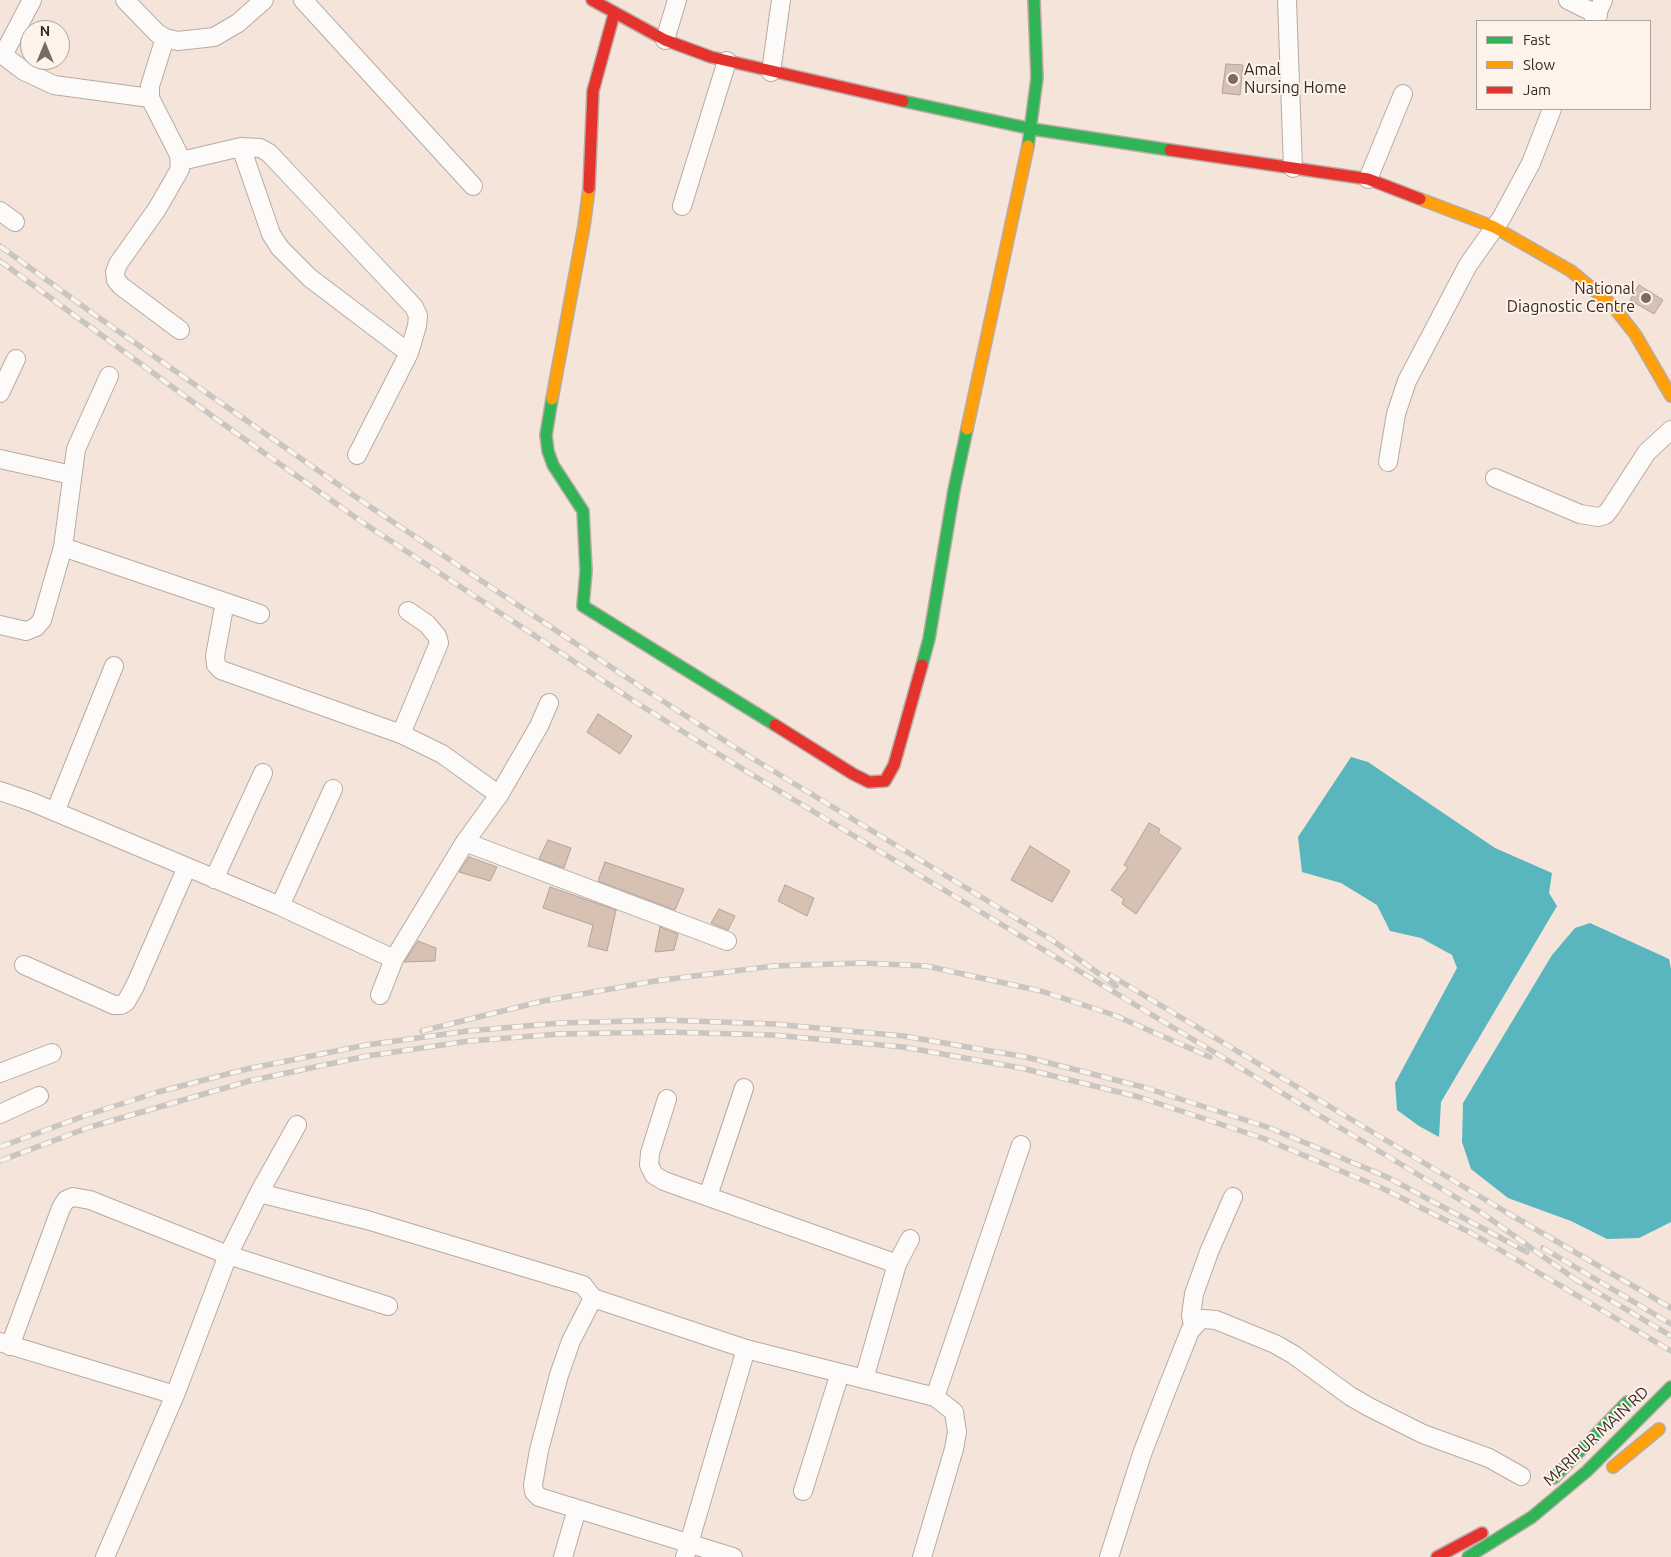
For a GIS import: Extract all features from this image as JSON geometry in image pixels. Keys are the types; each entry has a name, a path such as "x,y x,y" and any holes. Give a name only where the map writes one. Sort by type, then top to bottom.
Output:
{"street":[{"path":"32,0 1,54 24,71 54,84 150,98"},
{"path":"125,0 166,38 178,42 214,37 238,23 264,0"},
{"path":"302,0 473,186"},
{"path":"592,0 614,14 665,40 727,61 770,72 1032,129 1368,179 1494,227 1571,271 1612,305 1635,334 1671,396"},
{"path":"665,40 677,0"},
{"path":"770,72 781,0"},
{"path":"614,14 593,91 589,184 582,242 572,302 559,355 546,435 548,451 553,464 583,511 586,571 583,606 869,782 878,783 885,781 890,775 927,648 956,481 1032,129 1037,78 1034,0"},
{"path":"1288,0 1293,168"},
{"path":"1568,0 1598,12"},
{"path":"166,38 150,86 150,98 181,161 177,177 118,264 115,272 116,280 121,286 180,330"},
{"path":"682,206 727,61"},
{"path":"1368,179 1402,94"},
{"path":"1388,462 1396,414 1407,381 1468,265 1502,217 1531,163 1552,110"},
{"path":"181,161 241,147 260,148 279,162 407,299 418,316 409,353 357,455"},
{"path":"241,147 271,234 280,248 310,278 409,353"},
{"path":"0,211 15,222"},
{"path":"0,393 16,359"},
{"path":"0,625 26,631 36,627 42,620 63,547 69,514 76,449 109,376"},
{"path":"1495,478 1580,514 1598,517 1605,515 1610,509 1646,452 1671,430"},
{"path":"0,459 72,475"},
{"path":"63,547 260,614"},
{"path":"225,602 215,656 216,664 221,670 401,734 442,754 499,795"},
{"path":"401,734 439,643 437,636 426,624 408,611"},
{"path":"55,812 114,666"},
{"path":"380,995 394,959 465,842 499,795 539,726 549,703"},
{"path":"214,879 262,773"},
{"path":"280,906 332,789"},
{"path":"0,791 280,906 394,959"},
{"path":"465,842 727,941"},
{"path":"24,965 114,1005 121,1005 126,1002 135,986 187,867"},
{"path":"0,1074 52,1053"},
{"path":"708,1196 744,1088"},
{"path":"0,1114 39,1096"},
{"path":"667,1099 650,1153 649,1165 654,1175 664,1181 897,1264"},
{"path":"105,1557 175,1395 228,1256 259,1193 297,1125"},
{"path":"936,1397 1021,1145"},
{"path":"259,1193 367,1220 583,1285 593,1298 746,1350 936,1397 954,1412 957,1432 954,1449 922,1557"},
{"path":"175,1395 5,1344 66,1200 73,1197 90,1200 228,1256 388,1306"},
{"path":"1109,1557 1142,1454 1193,1326 1191,1315 1194,1294 1208,1252 1233,1197"},
{"path":"864,1379 897,1264 910,1239"},
{"path":"593,1298 565,1356 539,1450 532,1485 534,1492 540,1497 577,1508 687,1551 733,1557"},
{"path":"1193,1326 1203,1320 1216,1320 1256,1335 1294,1355 1350,1396 1369,1407 1423,1434 1489,1458 1521,1476"},
{"path":"687,1551 746,1350"},
{"path":"803,1491 840,1373"},
{"name":"MARIPUR MAIN RD","path":"1468,1557 1532,1516 1562,1492 1587,1471 1669,1389"},
{"path":"1547,1485 1627,1402"},
{"path":"1607,1472 1665,1433"},
{"path":"563,1557 577,1508"},
{"path":"1437,1557 1494,1525"}],"water":[{"path":"1351,757 1368,762 1495,848 1552,873 1549,893 1557,906 1441,1102 1439,1137 1419,1126 1397,1110 1395,1083 1457,968 1452,955 1421,938 1390,931 1377,905 1341,883 1302,872 1298,837"},
{"path":"1590,923 1669,959 1671,969 1671,1222 1639,1238 1607,1239 1571,1221 1508,1198 1471,1169 1462,1142 1463,1103 1552,955 1575,928"}],"building":[{"path":"1226,64 1243,65 1240,95 1222,93"},
{"path":"1639,285 1663,300 1654,314 1630,300"},
{"path":"598,714 632,736 620,754 587,732"},
{"path":"1149,823 1160,829 1158,833 1181,848 1136,914 1122,904 1124,899 1111,890 1128,867 1124,865"},
{"path":"548,840 571,848 564,868 539,859"},
{"path":"1030,846 1070,871 1052,902 1011,880"},
{"path":"469,857 497,867 490,881 459,872"},
{"path":"605,862 684,889 675,910 598,881"},
{"path":"785,885 814,898 807,916 778,901"},
{"path":"550,887 616,910 607,951 588,946 593,925 543,908"},
{"path":"719,909 735,916 728,930 711,923"},
{"path":"660,927 678,934 674,950 655,952"},
{"path":"418,941 436,948 435,961 404,962"}],"railway":[{"path":"0,246 95,315 369,506 644,689 747,755 1052,940 1116,986"},
{"path":"0,261 219,421 362,522 637,703 741,768 1482,1213 1579,1282"},
{"path":"422,1031 543,1001 655,981 774,966 863,963 926,966 1041,991 1114,1015 1210,1057"},
{"path":"1110,975 1511,1215"},
{"path":"0,1147 84,1116 158,1092 247,1069 366,1045 468,1031 560,1023 666,1020 774,1024 903,1036 1026,1057 1143,1087 1270,1128 1387,1177 1527,1252"},
{"path":"0,1161 90,1127 249,1081 367,1056 469,1041 559,1034 667,1032 773,1035 903,1047 1021,1068 1139,1097 1265,1139 1384,1189 1473,1234 1671,1351"},
{"path":"1506,1212 1671,1308"},
{"path":"1543,1248 1671,1324"},
{"path":"1573,1278 1671,1336"}],"traffic: fast":[{"path":"1028,146 1037,78 1034,0"},
{"path":"903,101 1032,129 1170,150"},
{"path":"552,399 546,435 548,451 553,465 583,511 586,571 583,606 775,725"},
{"path":"922,665 929,639 954,490 967,429"},
{"path":"1468,1557 1532,1517 1587,1471 1671,1387"},
{"path":"1554,1478 1627,1402"}],"traffic: slow":[{"path":"967,429 1028,146"},
{"path":"552,399 584,226 589,188"},
{"path":"1420,199 1494,227 1571,271 1612,305 1635,334 1671,396"},
{"path":"1613,1467 1659,1429"}],"traffic: jam":[{"path":"592,0 665,40 711,57 903,101"},
{"path":"589,188 593,91 614,14"},
{"path":"1170,150 1368,179 1420,199"},
{"path":"775,725 853,774 869,782 885,781 894,765 922,665"},
{"path":"1437,1557 1482,1533"}],"place":[{"name":"Amal Nursing Home","path":"1233,79"},
{"name":"National Diagnostic Centre","path":"1646,298"}]}
